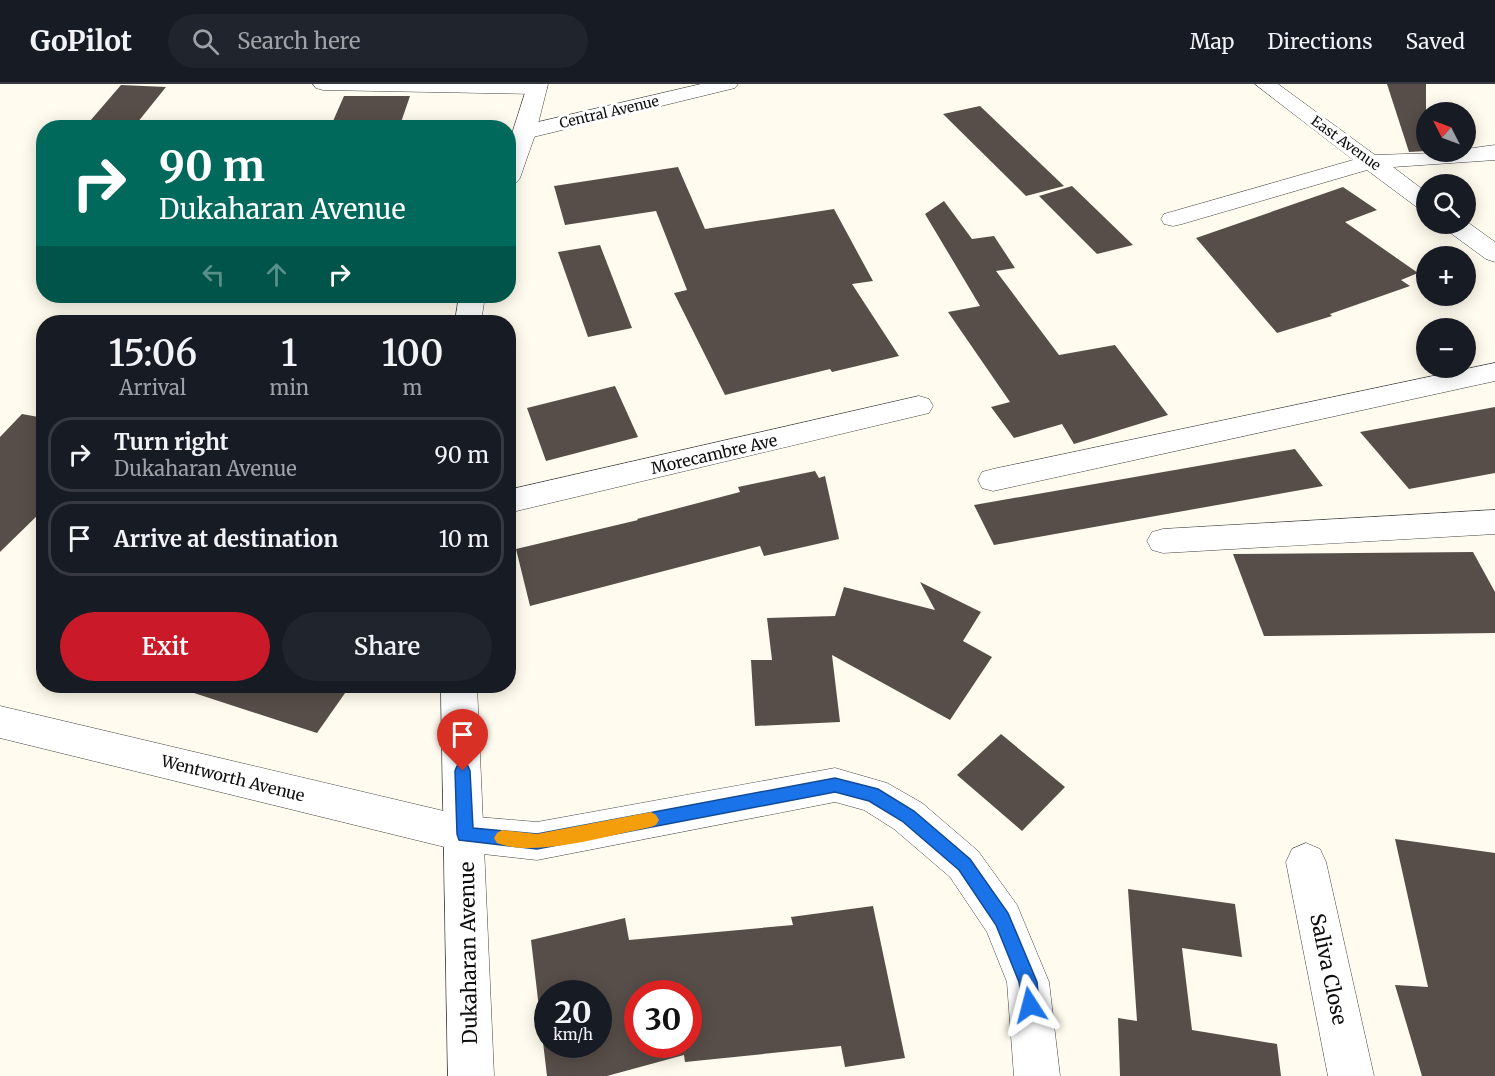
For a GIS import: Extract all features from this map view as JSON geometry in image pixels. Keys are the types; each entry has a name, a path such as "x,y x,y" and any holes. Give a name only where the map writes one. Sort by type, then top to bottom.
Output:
{"street":[{"path":"323,84 538,86 516,156"},
{"name":"Central Avenue","path":"525,132 728,84"},
{"name":"East Avenue","path":"1265,84 1416,196"},
{"path":"1173,219 1371,162 1495,152"},
{"path":"1468,234 1495,254"},
{"path":"993,480 1495,372"},
{"name":"Morecambre Ave","path":"516,500 919,406"},
{"path":"1163,541 1495,522"},
{"name":"Dukaharan Avenue","path":"459,693 471,1076"},
{"name":"Wentworth Avenue","path":"0,722 465,834 537,841 835,785 873,795 908,816 964,864 1002,919 1028,982 1037,1076"},
{"name":"Saliva Close","path":"1306,862 1352,1076"}],"building":[{"path":"1387,84 1426,84 1426,102 1416,102 1416,152 1409,152"},
{"path":"121,85 166,87 139,120 91,120"},
{"path":"344,96 410,96 402,120 334,120"},
{"path":"980,106 1064,186 1026,196 943,114"},
{"path":"678,167 705,229 834,209 873,281 852,284 899,356 832,372 830,369 725,395 674,293 687,290 656,211 565,225 554,186"},
{"path":"1072,186 1133,245 1097,254 1039,196"},
{"path":"1343,187 1377,210 1345,222 1416,274 1401,280 1410,286 1330,314 1332,316 1277,333 1196,238"},
{"path":"944,201 972,239 994,236 1015,268 996,271 1059,355 1115,345 1168,415 1074,444 1062,424 1014,438 991,407 1010,402 948,312 980,306 925,214"},
{"path":"600,245 632,328 588,337 558,252"},
{"path":"615,386 638,437 546,461 527,408"},
{"path":"1495,407 1495,473 1409,489 1360,432"},
{"path":"22,414 36,417 36,517 0,552 0,437"},
{"path":"1295,449 1323,486 994,545 974,505"},
{"path":"815,471 819,478 825,476 839,539 764,556 760,546 530,606 516,549 638,520 740,492 738,487"},
{"path":"1473,552 1495,592 1495,633 1264,636 1233,554"},
{"path":"920,582 981,612 963,641 992,657 950,720 832,655 840,722 755,726 751,660 772,660 767,618 835,616 844,587 935,610"},
{"path":"194,693 345,693 317,733"},
{"path":"1001,734 1065,787 1022,831 957,775"},
{"path":"1395,839 1495,853 1495,1076 1422,1076 1395,985 1428,987"},
{"path":"1128,889 1235,904 1242,957 1182,948 1192,1030 1277,1044 1281,1076 1120,1076 1118,1018 1137,1021"},
{"path":"873,906 905,1058 845,1067 841,1046 685,1062 684,1058 702,1058 702,980 624,980 624,1058 673,1058 607,1076 547,1076 545,1058 612,1058 612,980 536,980 531,940 625,918 629,940 793,925 791,917"}],"slow traffic":[{"path":"502,838 537,841 651,820"}],"route":[{"path":"463,771 465,834 537,841 835,785 873,795 908,816 964,864 1002,919 1028,982 1030,1005"}]}
